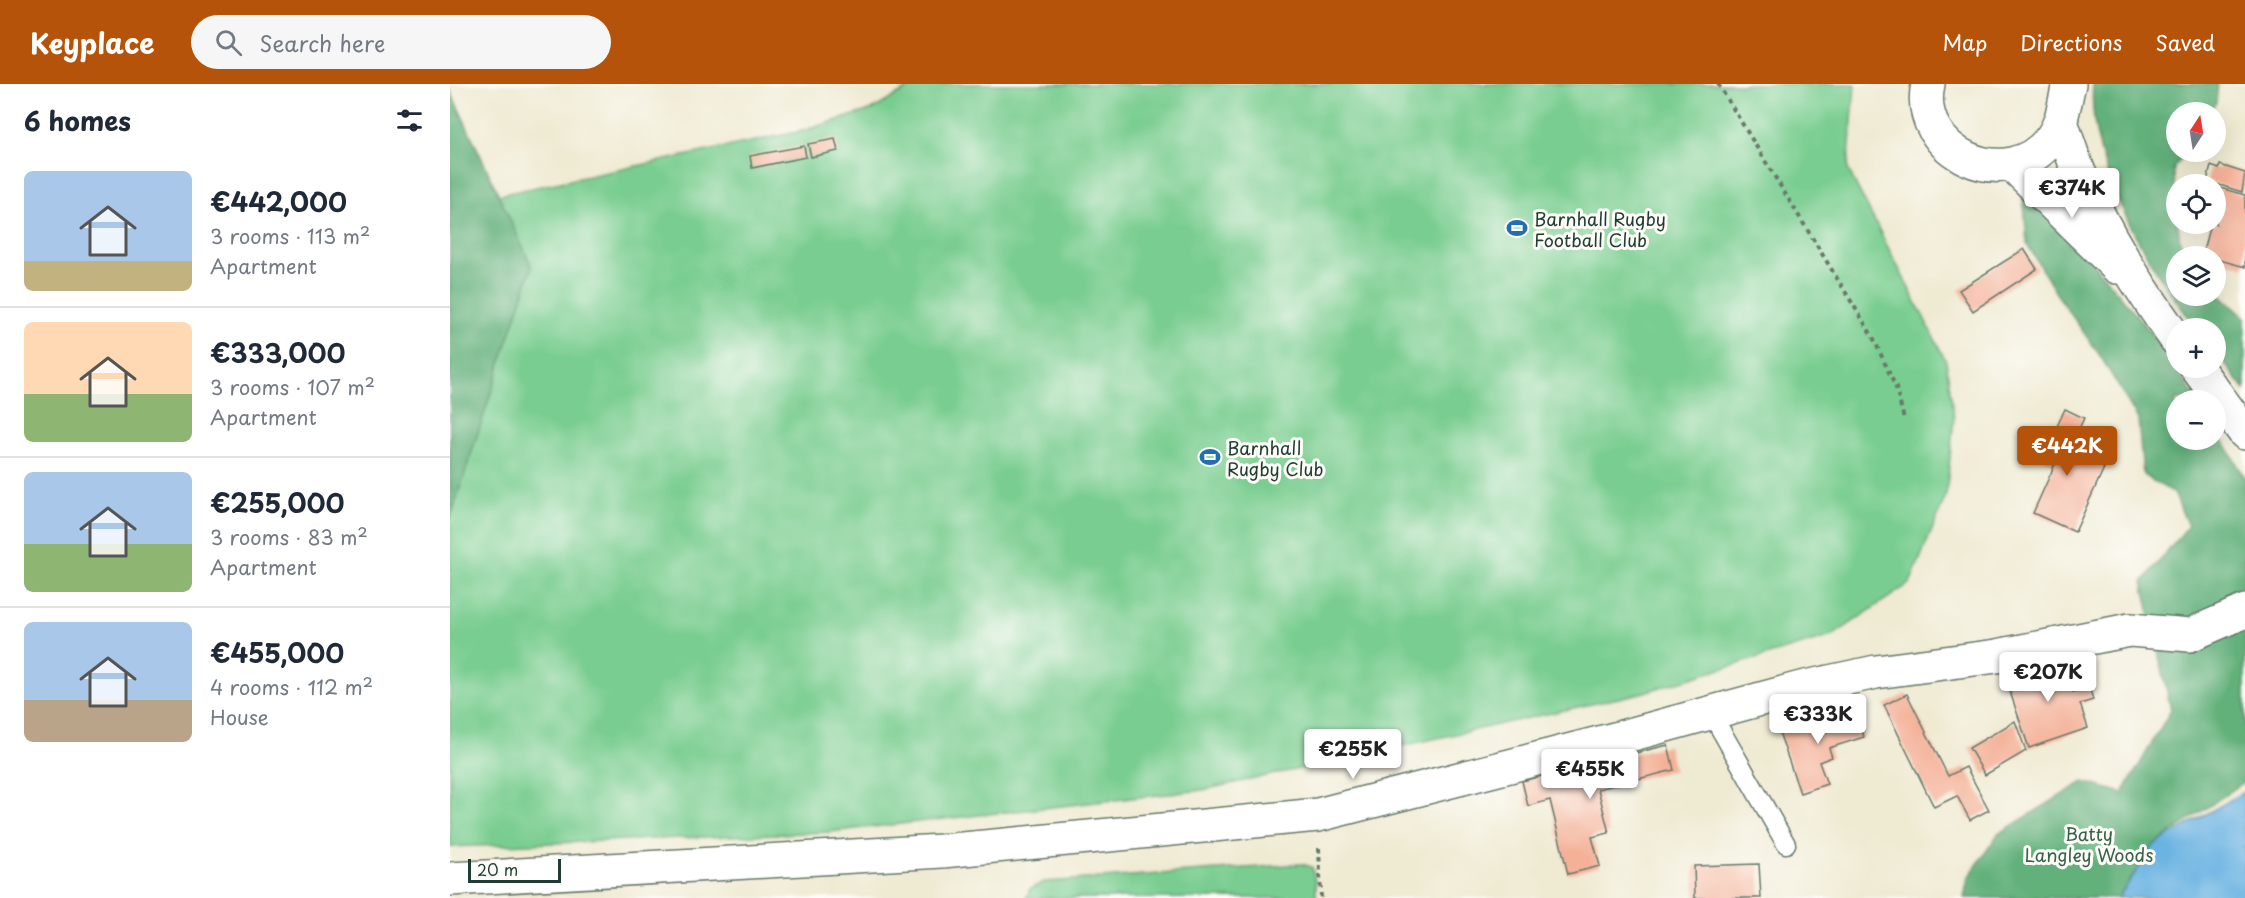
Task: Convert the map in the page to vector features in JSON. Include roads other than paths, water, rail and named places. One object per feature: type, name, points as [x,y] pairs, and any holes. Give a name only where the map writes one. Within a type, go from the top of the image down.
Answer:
[{"type":"street","points":[[1928,84],[1928,111],[1940,138],[1955,153],[1987,165],[2013,165],[2035,154],[2050,140],[2064,97]]},
{"type":"street","points":[[2064,97],[2081,177],[2099,216],[2141,290],[2166,325]]},
{"type":"street","points":[[2013,165],[2141,290]]},
{"type":"street","points":[[2204,378],[2245,433]]},
{"type":"street","points":[[450,879],[942,851],[1318,815],[1611,740],[1801,688],[1876,672],[1997,656],[2130,630],[2190,636],[2245,610]]},
{"type":"lane","points":[[1711,712],[1786,844]]},
{"type":"water","points":[[2245,791],[2245,898],[2118,898],[2155,844]]},
{"type":"place","name":"Barnhall Rugby Football Club","points":[[1517,228]]},
{"type":"place","name":"Barnhall Rugby Club","points":[[1210,457]]},
{"type":"park label","name":"Batty Langley Woods","points":[[2089,843]]}]
